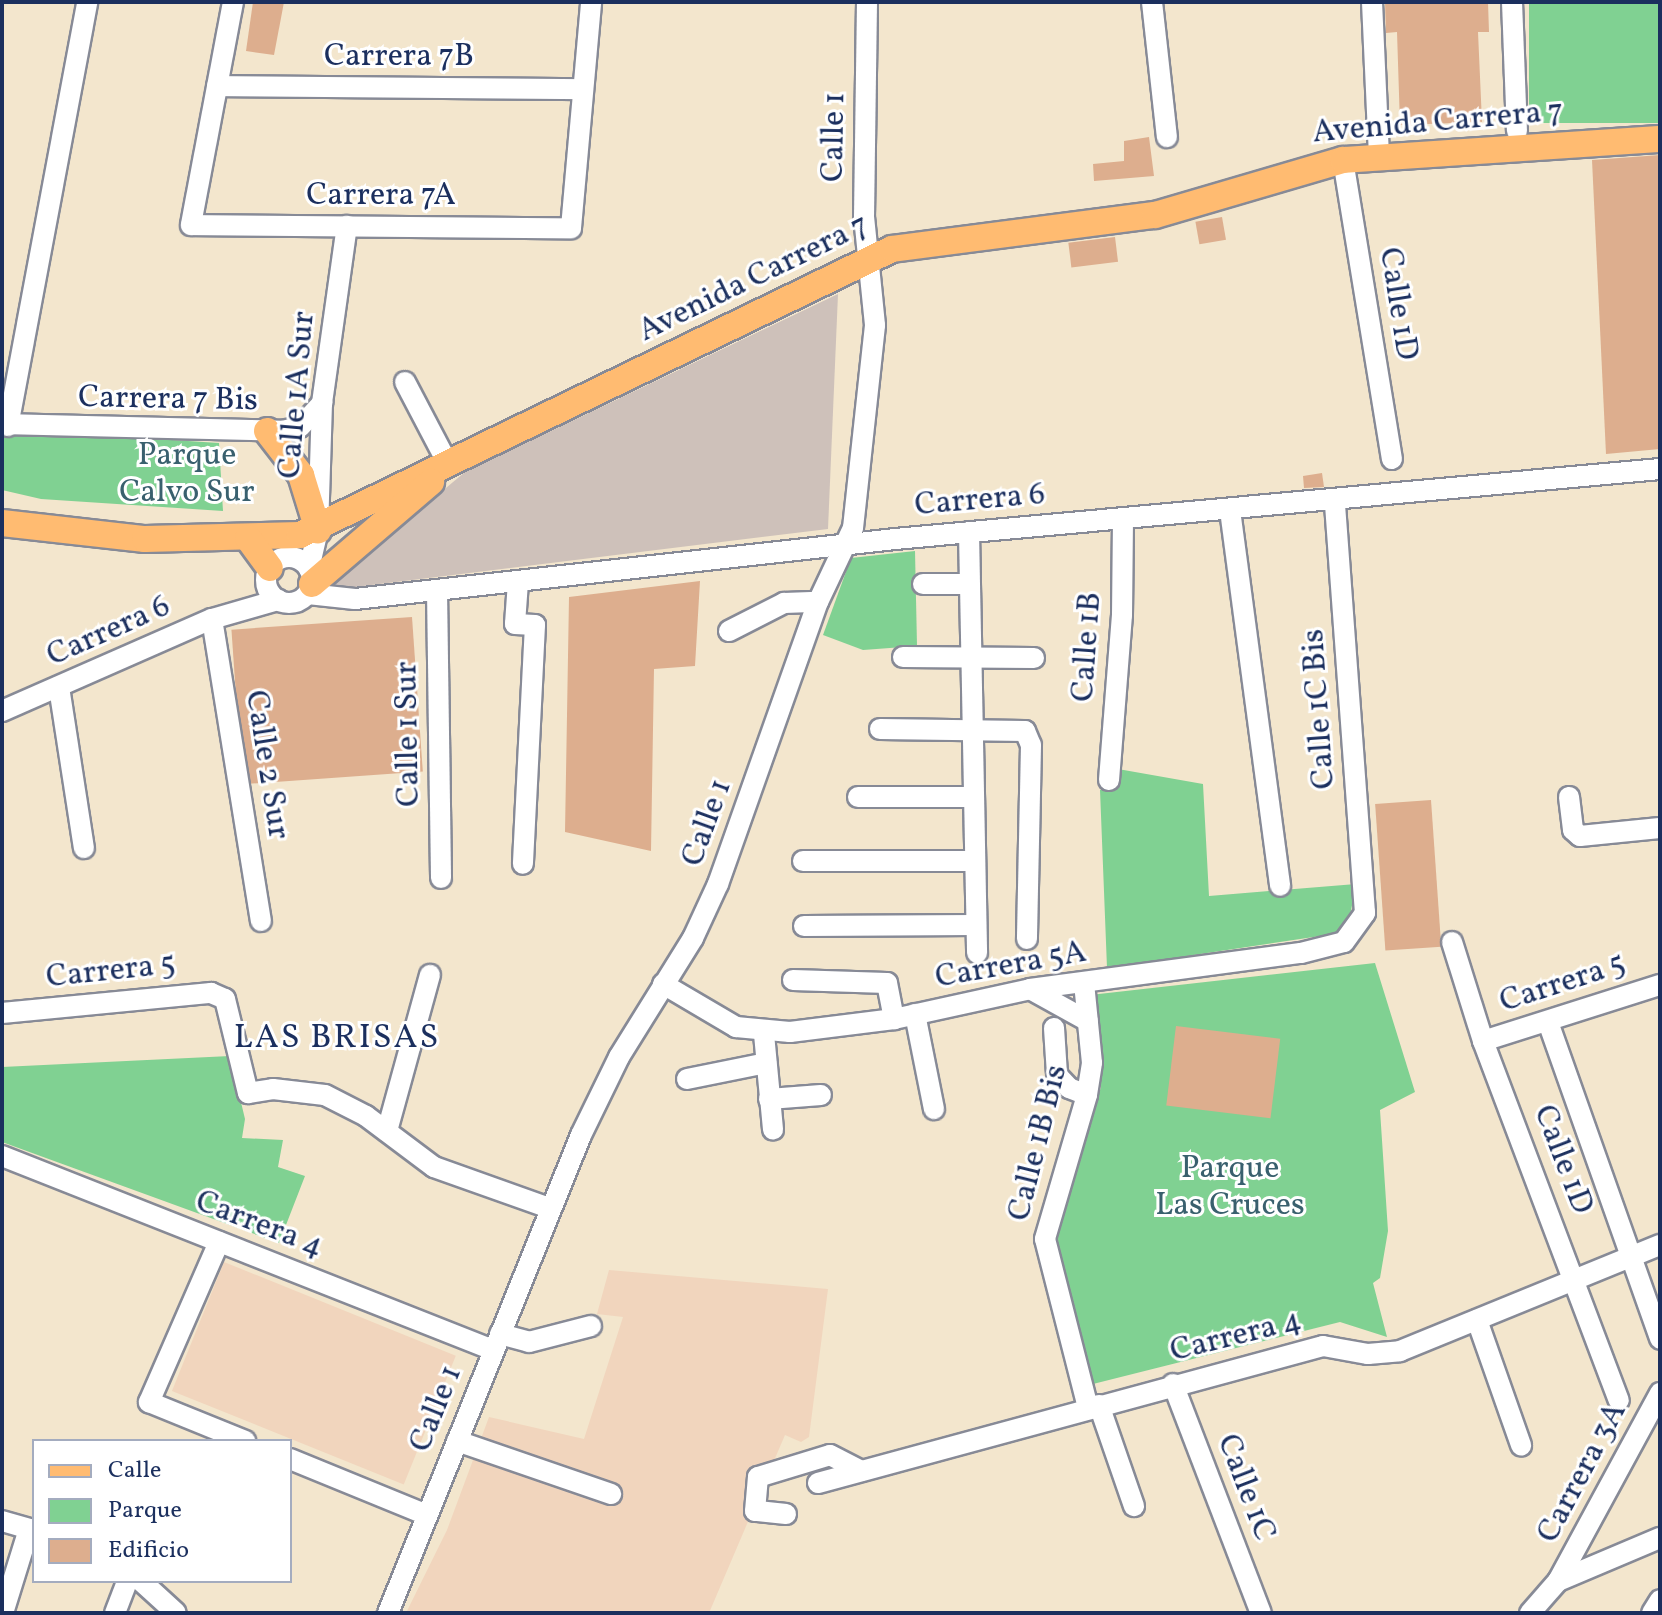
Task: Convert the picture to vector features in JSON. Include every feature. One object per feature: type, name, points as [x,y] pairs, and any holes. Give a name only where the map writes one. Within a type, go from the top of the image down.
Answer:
[{"type":"main road","name":"Avenida Carrera 7","points":[[2,523],[93,537],[248,538],[318,530],[457,457],[734,328],[868,259],[917,244],[1155,215],[1343,160],[1497,150],[1524,139],[1660,139]]},
{"type":"main road","points":[[267,431],[301,475],[318,530]]},
{"type":"main road","points":[[309,582],[457,457]]},
{"type":"main road","points":[[248,538],[268,575]]},
{"type":"street","points":[[5,425],[87,2]]},
{"type":"street","points":[[217,86],[233,2]]},
{"type":"street","points":[[581,89],[591,2]]},
{"type":"street","name":"Calle 1","points":[[388,1613],[549,1208],[619,1057],[693,938],[718,884],[818,602],[845,546],[858,505],[875,325],[863,189],[867,2]]},
{"type":"street","points":[[1152,2],[1167,137]]},
{"type":"street","points":[[1372,2],[1379,156]]},
{"type":"street","points":[[1512,2],[1524,139]]},
{"type":"street","name":"Carrera 7B","points":[[217,86],[581,89]]},
{"type":"street","name":"Carrera 7A","points":[[217,86],[191,225],[571,228],[581,89]]},
{"type":"street","name":"Calle 1D","points":[[1343,160],[1392,459]]},
{"type":"street","name":"Calle 1A Sur","points":[[309,582],[318,530],[322,403],[347,226]]},
{"type":"street","points":[[405,382],[457,457]]},
{"type":"street","name":"Carrera 7 Bis","points":[[5,425],[267,431],[300,427],[322,403]]},
{"type":"street","name":"Carrera 6","points":[[240,609],[268,575],[292,558],[309,582],[340,599],[969,532],[1660,469]]},
{"type":"street","name":"Calle 1C Bis","points":[[1335,501],[1365,913]]},
{"type":"street","points":[[1230,510],[1280,886]]},
{"type":"street","name":"Calle 1B","points":[[1109,780],[1122,615],[1123,518]]},
{"type":"street","points":[[969,532],[968,660],[977,953]]},
{"type":"street","points":[[268,575],[278,600]]},
{"type":"street","name":"Carrera 6","points":[[2,711],[212,619],[278,600],[298,602],[309,582]]},
{"type":"street","points":[[518,582],[515,624],[535,625],[523,864]]},
{"type":"street","points":[[923,584],[968,584]]},
{"type":"street","name":"Calle 1 Sur","points":[[437,590],[441,878]]},
{"type":"street","points":[[729,631],[784,603],[818,602]]},
{"type":"street","name":"Calle 2 Sur","points":[[212,619],[261,921]]},
{"type":"street","points":[[903,657],[968,660],[1034,658]]},
{"type":"street","points":[[59,687],[84,848]]},
{"type":"street","points":[[880,729],[1018,727],[1031,745],[1027,939]]},
{"type":"street","points":[[858,797],[972,797]]},
{"type":"street","points":[[1569,797],[1573,830],[1580,836],[1660,828]]},
{"type":"street","points":[[803,861],[974,861]]},
{"type":"street","name":"Carrera 5A","points":[[663,984],[736,1027],[764,1034],[894,1019],[1030,989],[1301,953],[1344,942],[1365,913]]},
{"type":"street","points":[[804,926],[976,925]]},
{"type":"street","name":"Calle 1D","points":[[1452,942],[1483,1041],[1577,1279],[1619,1400]]},
{"type":"street","points":[[430,975],[387,1131],[434,1167],[549,1208]]},
{"type":"street","points":[[793,980],[887,983],[894,1019]]},
{"type":"street","name":"Calle 1B Bis","points":[[1084,983],[1092,1063],[1087,1095],[1045,1239],[1094,1407],[1134,1506]]},
{"type":"street","name":"Carrera 5","points":[[1483,1041],[1660,985]]},
{"type":"street","points":[[1030,989],[1088,1021]]},
{"type":"street","name":"Carrera 5","points":[[2,1013],[195,993],[225,999],[248,1093],[300,1090],[325,1095],[387,1131]]},
{"type":"street","points":[[915,1014],[934,1109]]},
{"type":"street","points":[[1548,1022],[1660,1339]]},
{"type":"street","points":[[1054,1028],[1057,1075],[1069,1088],[1087,1095]]},
{"type":"street","points":[[764,1034],[773,1130]]},
{"type":"street","points":[[687,1079],[766,1063]]},
{"type":"street","points":[[769,1099],[821,1095]]},
{"type":"street","name":"Carrera 4","points":[[2,1156],[219,1242],[497,1342],[529,1342],[591,1326]]},
{"type":"street","points":[[219,1242],[149,1402],[240,1439]]},
{"type":"street","name":"Carrera 4","points":[[818,1483],[1173,1384],[1330,1345],[1389,1353],[1660,1245]]},
{"type":"street","points":[[1477,1320],[1521,1445]]},
{"type":"street","name":"Calle 1C","points":[[1173,1384],[1261,1613]]},
{"type":"street","name":"Carrera 3A","points":[[1558,1581],[1660,1393]]},
{"type":"street","points":[[457,1441],[611,1494]]},
{"type":"street","points":[[786,1514],[755,1511],[758,1477],[830,1455],[861,1471]]},
{"type":"street","points":[[292,1460],[427,1515]]},
{"type":"street","points":[[2,1521],[31,1529],[3,1613]]},
{"type":"street","points":[[1530,1613],[1558,1581],[1660,1538]]},
{"type":"street","points":[[115,1613],[126,1583]]},
{"type":"street","points":[[143,1583],[176,1613]]},
{"type":"street","points":[[1652,1613],[1660,1600]]},
{"type":"shaded area","points":[[838,294],[828,529],[339,589],[334,582],[465,472]]},
{"type":"shaded area","points":[[224,1262],[456,1356],[404,1485],[172,1391]]},
{"type":"shaded area","points":[[609,1270],[828,1289],[809,1437],[801,1442],[785,1435],[709,1613],[406,1613],[447,1530],[489,1417],[584,1439],[623,1317],[597,1314]]},
{"type":"green space","points":[[1529,2],[1660,2],[1660,123],[1529,123]]},
{"type":"green space","name":"Parque Calvo Sur","points":[[2,429],[219,443],[223,511],[41,499],[2,490]]},
{"type":"green space","points":[[915,551],[917,646],[863,650],[823,635],[851,558]]},
{"type":"green space","points":[[1118,769],[1203,784],[1209,896],[1356,884],[1347,932],[1107,968],[1100,790],[1117,788]]},
{"type":"green space","name":"Parque Las Cruces","points":[[1375,963],[1415,1092],[1380,1110],[1388,1231],[1380,1278],[1373,1283],[1387,1337],[1340,1322],[1093,1384],[1055,1246],[1061,1211],[1101,1087],[1090,995]]},
{"type":"green space","points":[[230,1056],[245,1119],[242,1138],[283,1140],[278,1167],[305,1176],[279,1243],[2,1142],[2,1067]]},
{"type":"building","points":[[253,2],[284,2],[274,55],[246,51]]},
{"type":"building","points":[[1385,2],[1488,2],[1489,32],[1478,32],[1482,122],[1400,125],[1397,32],[1386,33]]},
{"type":"building","points":[[1149,137],[1154,176],[1094,181],[1093,164],[1124,161],[1124,141]]},
{"type":"building","points":[[1660,155],[1660,449],[1606,454],[1592,160]]},
{"type":"building","points":[[1222,217],[1226,240],[1199,244],[1195,222]]},
{"type":"building","points":[[1115,237],[1118,262],[1071,268],[1068,243]]},
{"type":"building","points":[[1322,473],[1324,487],[1304,488],[1303,476]]},
{"type":"building","points":[[700,581],[695,666],[654,669],[651,851],[565,832],[569,597]]},
{"type":"building","points":[[412,617],[423,772],[242,784],[231,630]]},
{"type":"building","points":[[1431,800],[1441,947],[1385,951],[1375,804]]},
{"type":"building","points":[[1176,1026],[1280,1039],[1270,1118],[1166,1105]]},
{"type":"district","name":"LAS BRISAS","points":[[337,1039]]}]
